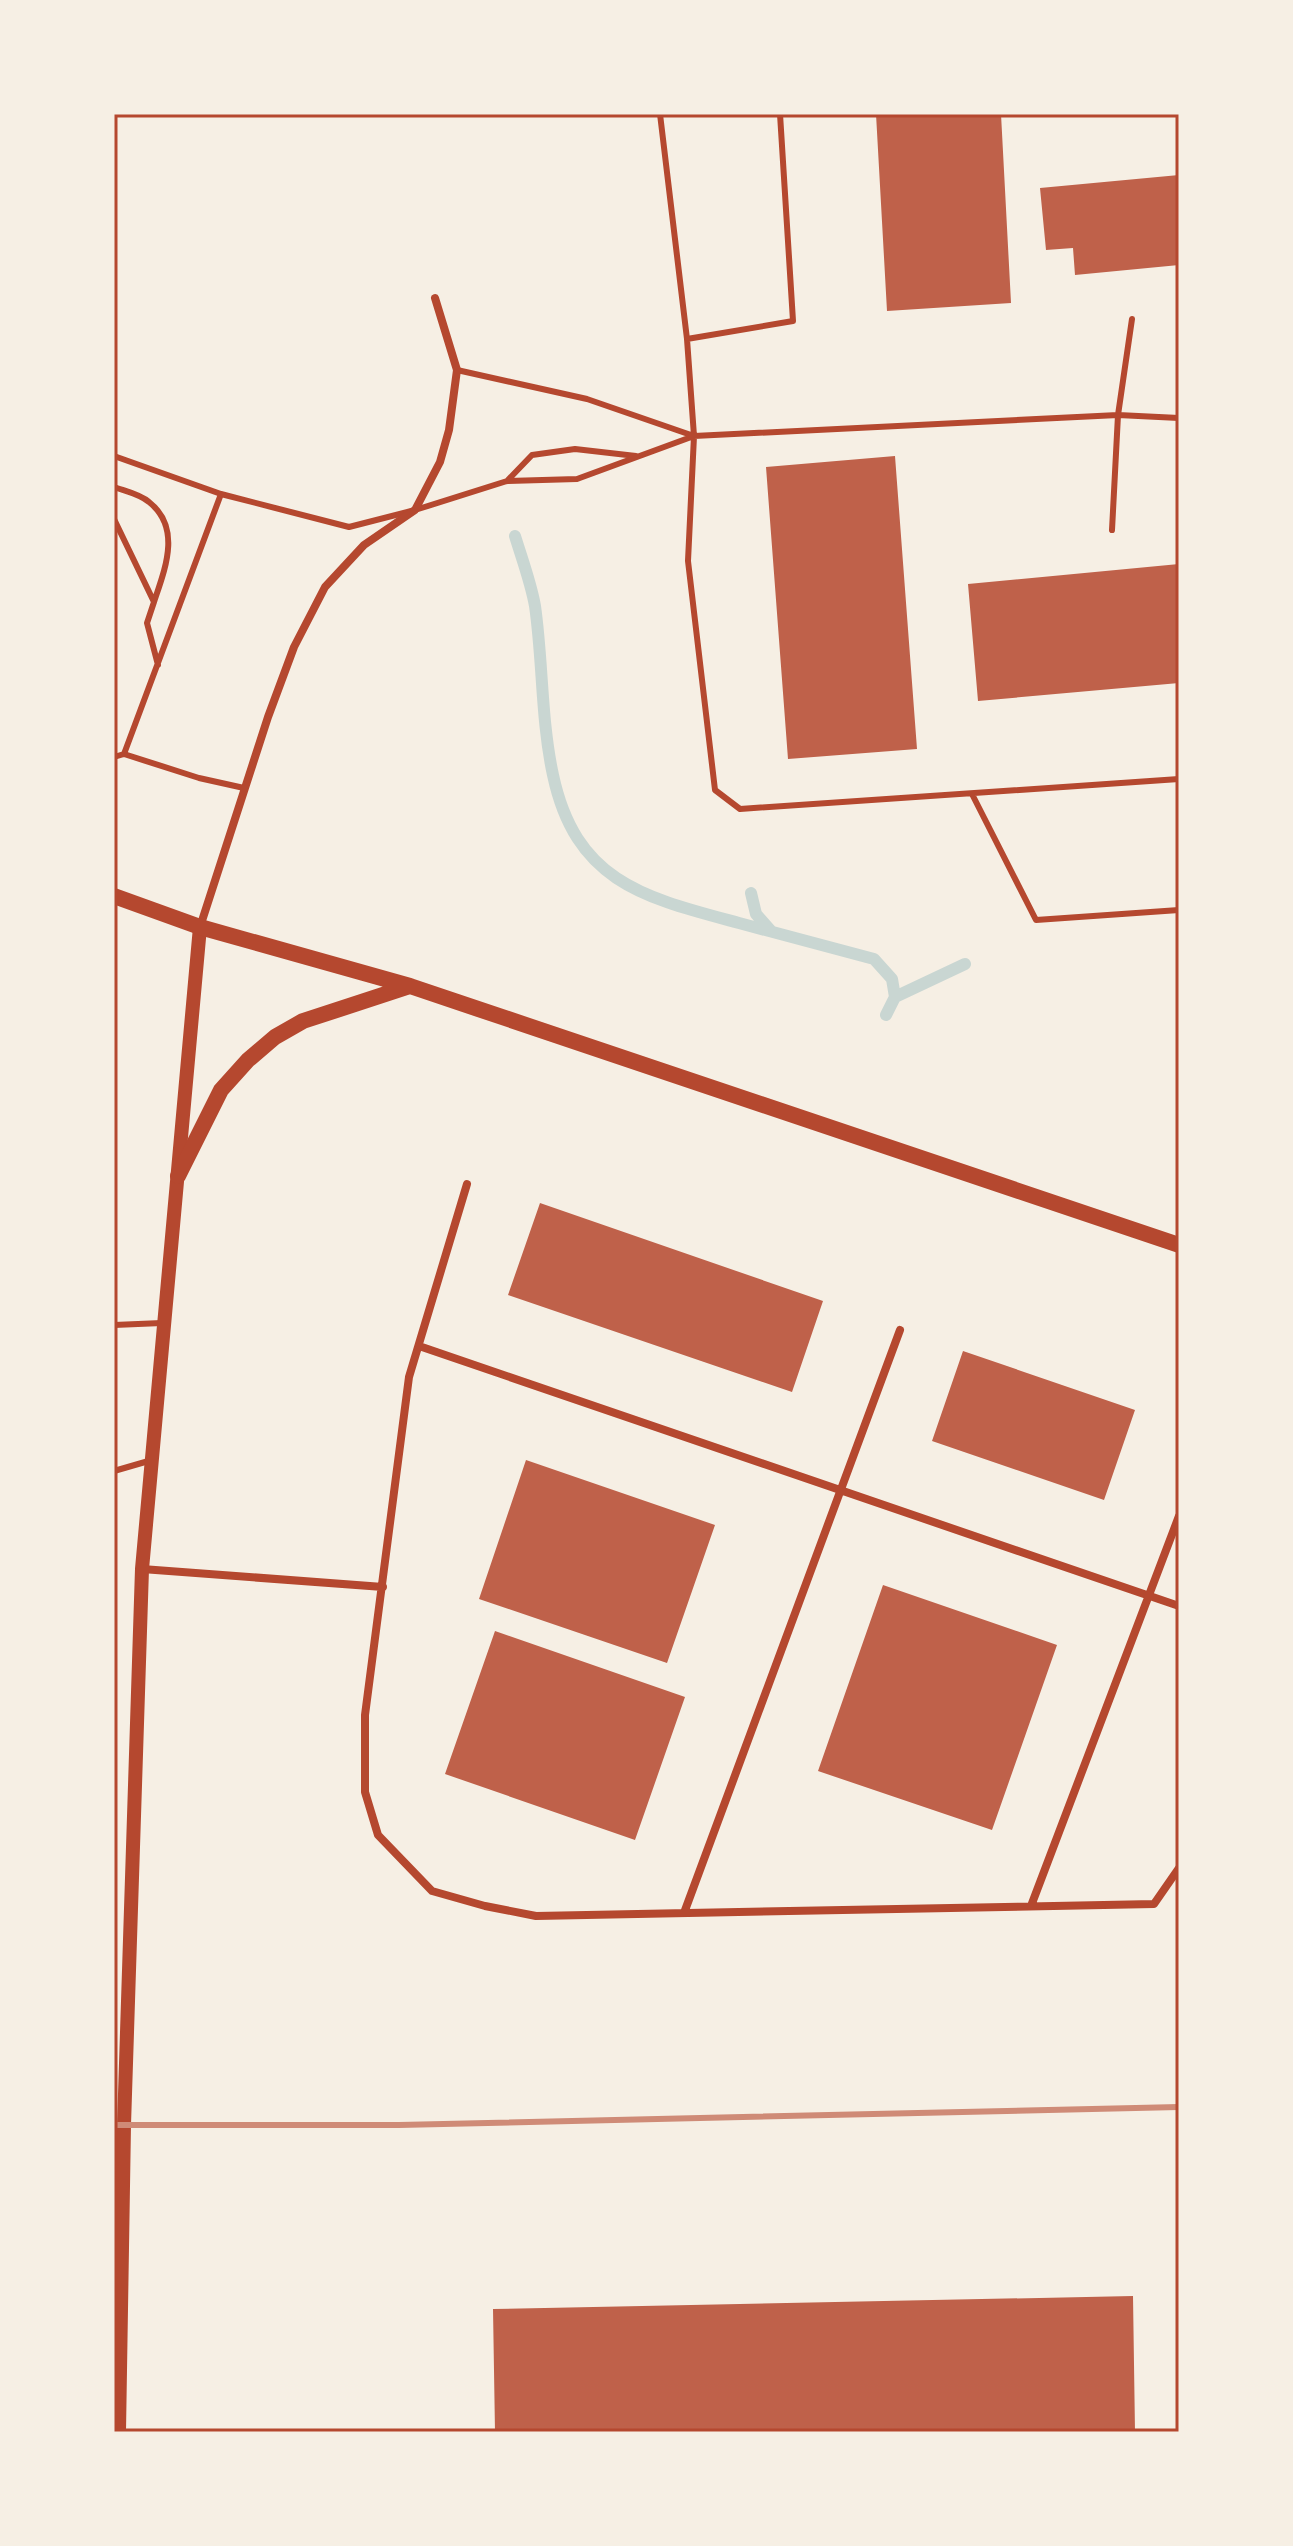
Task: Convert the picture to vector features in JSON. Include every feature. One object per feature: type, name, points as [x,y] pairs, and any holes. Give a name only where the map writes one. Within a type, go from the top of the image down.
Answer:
[{"type":"main road","points":[[114,896],[200,927],[410,986],[1179,1245]]},
{"type":"main road","points":[[178,1176],[221,1090],[248,1060],[275,1037],[303,1021],[410,986]]},
{"type":"street","points":[[119,2432],[124,2125],[142,1569],[200,927],[244,788],[294,647],[325,587],[364,545],[415,510],[440,462],[449,430],[457,370],[435,298]]},
{"type":"street","points":[[467,1184],[409,1377],[365,1715],[365,1792],[378,1835],[432,1891],[536,1916],[1154,1904],[1179,1868]]},
{"type":"street","points":[[684,1913],[900,1330]]},
{"type":"street","points":[[419,1346],[1179,1606]]},
{"type":"street","points":[[1031,1906],[1179,1516]]},
{"type":"street","points":[[142,1569],[383,1587]]},
{"type":"lane","points":[[660,114],[687,339],[694,436],[688,561],[715,790],[740,809],[1179,779]]},
{"type":"lane","points":[[687,339],[793,321],[780,114]]},
{"type":"lane","points":[[1112,530],[1118,415],[1132,319]]},
{"type":"lane","points":[[457,370],[587,399],[694,436]]},
{"type":"lane","points":[[114,456],[221,494],[349,527],[507,481],[577,479],[694,436],[1118,415],[1179,418]]},
{"type":"lane","points":[[507,481],[532,455],[575,449],[638,456]]},
{"type":"lane","points":[[114,487],[150,502],[168,530],[167,562],[147,623],[158,665]]},
{"type":"lane","points":[[124,754],[221,494]]},
{"type":"lane","points":[[114,519],[154,602]]},
{"type":"lane","points":[[114,757],[124,754],[199,778],[244,788]]},
{"type":"lane","points":[[972,794],[1036,920],[1179,910]]},
{"type":"lane","points":[[114,1325],[164,1323]]},
{"type":"lane","points":[[114,1471],[152,1460]]},
{"type":"building","points":[[876,114],[1001,114],[1011,303],[887,311]]},
{"type":"building","points":[[1179,175],[1179,265],[1075,275],[1073,248],[1046,250],[1040,188]]},
{"type":"building","points":[[895,456],[917,749],[788,759],[766,467]]},
{"type":"building","points":[[1179,564],[1179,683],[978,701],[968,584]]},
{"type":"building","points":[[540,1203],[823,1301],[792,1392],[508,1295]]},
{"type":"building","points":[[963,1351],[1135,1410],[1104,1500],[932,1441]]},
{"type":"building","points":[[526,1460],[715,1525],[667,1663],[479,1599]]},
{"type":"building","points":[[883,1585],[1057,1645],[992,1830],[818,1771]]},
{"type":"building","points":[[495,1631],[685,1697],[635,1840],[445,1774]]},
{"type":"building","points":[[1133,2296],[1135,2432],[495,2432],[493,2309]]},
{"type":"waterway","points":[[515,536],[535,606],[546,733],[553,775],[564,811],[579,840],[597,863],[645,894],[674,905],[874,959],[892,979],[895,997]]},
{"type":"waterway","points":[[751,893],[756,914],[771,931]]},
{"type":"waterway","points":[[886,1015],[895,997],[965,964]]},
{"type":"railway","points":[[114,2125],[399,2125],[1179,2107]]}]
